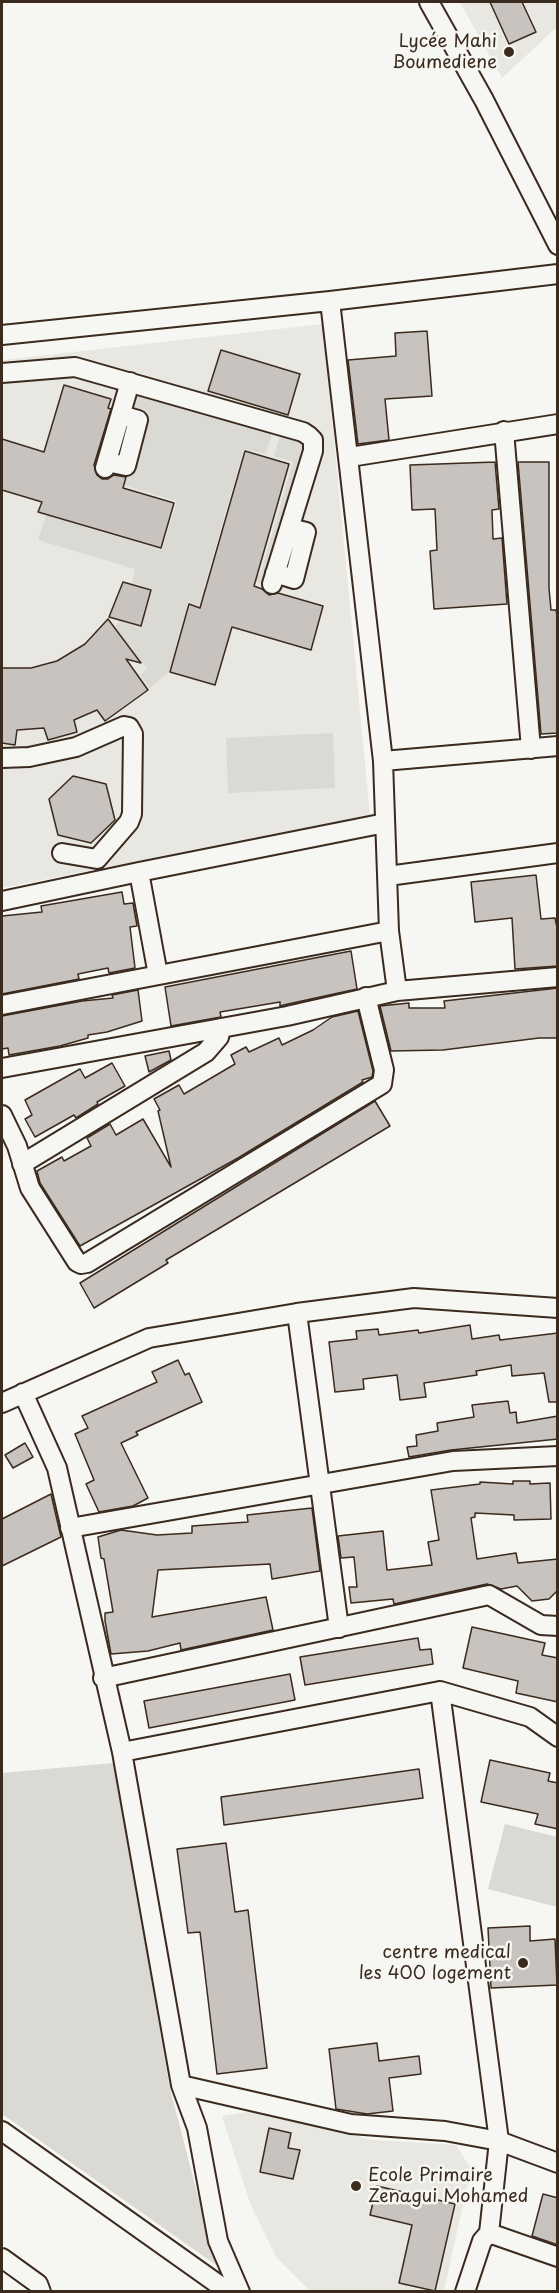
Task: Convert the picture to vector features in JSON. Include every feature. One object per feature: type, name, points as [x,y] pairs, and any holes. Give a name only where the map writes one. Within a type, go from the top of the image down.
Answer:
[{"type":"street","points":[[429,2],[484,100],[558,245]]},
{"type":"street","points":[[2,335],[330,301],[558,274]]},
{"type":"street","points":[[330,301],[350,457],[383,761],[389,931],[397,991]]},
{"type":"street","points":[[2,373],[68,366],[303,432],[309,436],[313,440],[312,452],[290,528],[306,532],[294,579],[274,579]]},
{"type":"street","points":[[106,465],[126,466],[138,420],[121,415],[130,382]]},
{"type":"street","points":[[350,457],[558,424]]},
{"type":"street","points":[[504,431],[531,749]]},
{"type":"street","points":[[2,758],[29,757],[76,747],[124,726],[129,727],[133,734],[132,814],[129,822],[97,859],[62,853]]},
{"type":"street","points":[[383,761],[558,746]]},
{"type":"street","points":[[2,901],[386,824]]},
{"type":"street","points":[[388,876],[558,853]]},
{"type":"street","points":[[139,872],[158,975]]},
{"type":"street","points":[[2,1005],[389,931]]},
{"type":"street","points":[[2,1068],[287,1016],[397,991],[558,977]]},
{"type":"street","points":[[2,1115],[17,1146],[30,1188],[77,1262],[87,1263],[382,1084],[384,1070],[366,997]]},
{"type":"street","points":[[22,1164],[206,1052],[214,1044],[221,1028]]},
{"type":"street","points":[[2,1403],[149,1338],[297,1313],[414,1298],[558,1308]]},
{"type":"street","points":[[297,1313],[339,1628]]},
{"type":"street","points":[[23,1393],[57,1468],[103,1678],[122,1752],[181,2085],[197,2128],[218,2241],[240,2292]]},
{"type":"street","points":[[70,1528],[453,1461],[558,1456]]},
{"type":"street","points":[[103,1678],[489,1595],[541,1625],[558,1626]]},
{"type":"street","points":[[122,1752],[440,1690],[530,1717],[558,1737]]},
{"type":"street","points":[[440,1690],[499,2141],[489,2233],[482,2241],[465,2292]]},
{"type":"street","points":[[181,2085],[351,2124],[445,2131],[499,2141],[558,2163]]},
{"type":"street","points":[[2,2131],[229,2292]]},
{"type":"street","points":[[489,2233],[558,2257]]},
{"type":"street","points":[[2,2258],[38,2284],[41,2292]]},
{"type":"shaded area","name":"Lycée Mahi Boumediene","points":[[460,2],[557,2],[557,27],[502,78]]},
{"type":"shaded area","points":[[323,324],[370,816],[2,888],[2,360]]},
{"type":"shaded area","points":[[134,394],[272,433],[266,454],[244,449],[204,587],[214,590],[208,608],[188,603],[169,672],[150,688],[140,675],[147,669],[115,626],[119,621],[141,627],[153,589],[132,583],[135,569],[38,540],[53,496],[57,497],[51,517],[162,550],[177,501],[85,474],[99,468],[129,473],[145,415],[129,411]]},
{"type":"shaded area","points":[[280,435],[298,440],[306,447],[267,585],[252,581],[251,573],[260,575],[293,462],[274,456]]},
{"type":"shaded area","points":[[333,733],[335,788],[228,793],[226,738]]},
{"type":"shaded area","points":[[114,1763],[170,2089],[216,2265],[2,2114],[2,1773]]},
{"type":"shaded area","points":[[505,1824],[557,1837],[557,1907],[488,1889]]},
{"type":"shaded area","name":"Ecole Primaire Zenagui Mohamed","points":[[253,2111],[373,2140],[456,2145],[471,2169],[444,2291],[310,2291],[276,2257],[250,2203],[222,2116]]},
{"type":"building","points":[[490,2],[522,2],[536,32],[509,44]]},
{"type":"building","points":[[427,331],[432,396],[385,399],[389,440],[358,444],[348,360],[396,356],[395,333]]},
{"type":"building","points":[[221,350],[300,374],[288,415],[208,391]]},
{"type":"building","points":[[64,385],[111,399],[108,408],[111,409],[94,465],[97,475],[102,479],[108,479],[114,475],[126,477],[123,488],[174,503],[161,548],[38,512],[42,502],[2,490],[2,439],[44,452]]},
{"type":"building","points":[[245,451],[289,464],[254,586],[269,595],[278,593],[323,606],[311,650],[232,627],[215,685],[170,672],[189,604],[200,608]]},
{"type":"building","points":[[495,462],[499,509],[492,510],[493,539],[502,538],[507,604],[434,609],[430,551],[437,550],[435,509],[412,510],[410,465]]},
{"type":"building","points":[[518,462],[549,462],[549,588],[551,610],[556,610],[558,619],[558,733],[541,734]]},
{"type":"building","points":[[123,582],[151,590],[141,626],[109,617]]},
{"type":"building","points":[[108,619],[141,663],[126,659],[148,690],[105,721],[97,710],[74,720],[77,732],[48,740],[44,728],[17,730],[15,745],[2,743],[2,668],[31,668],[57,661],[85,644]]},
{"type":"building","points":[[73,776],[106,784],[115,820],[91,843],[58,835],[49,799]]},
{"type":"building","points":[[536,875],[541,919],[555,918],[558,932],[558,966],[515,969],[512,918],[475,922],[471,882]]},
{"type":"building","points":[[122,892],[124,904],[133,903],[137,926],[130,927],[135,968],[109,973],[108,968],[78,974],[79,979],[2,994],[2,916],[42,912],[41,906]]},
{"type":"building","points":[[351,951],[357,989],[280,1006],[280,1002],[220,1012],[221,1017],[171,1026],[165,987]]},
{"type":"building","points":[[558,988],[558,1038],[539,1038],[443,1050],[391,1051],[380,1006],[409,1003],[409,1008],[445,1008],[444,1001]]},
{"type":"building","points":[[138,990],[142,1021],[107,1032],[88,1035],[88,1038],[60,1046],[9,1055],[8,1048],[2,1049],[2,1016],[82,1001],[113,998],[112,995]]},
{"type":"building","points":[[358,1011],[373,1071],[372,1077],[362,1080],[363,1082],[238,1158],[80,1246],[40,1183],[37,1171],[62,1157],[64,1161],[91,1146],[87,1138],[110,1124],[116,1135],[143,1119],[171,1167],[158,1111],[160,1110],[154,1099],[179,1085],[184,1094],[235,1064],[231,1055],[246,1047],[249,1052],[279,1038],[282,1045],[313,1030],[332,1017]]},
{"type":"building","points":[[169,1051],[171,1060],[149,1072],[145,1056]]},
{"type":"building","points":[[112,1063],[125,1086],[97,1102],[98,1104],[76,1118],[74,1115],[35,1137],[25,1119],[32,1115],[25,1100],[80,1069],[85,1078]]},
{"type":"building","points":[[375,1101],[390,1126],[166,1260],[168,1263],[94,1308],[80,1283]]},
{"type":"building","points":[[470,1325],[472,1339],[499,1335],[500,1340],[558,1333],[558,1402],[549,1402],[544,1373],[512,1376],[511,1365],[476,1371],[477,1375],[424,1383],[426,1397],[400,1400],[397,1375],[363,1379],[364,1389],[335,1392],[329,1342],[357,1339],[356,1331],[378,1329],[379,1335],[418,1330],[419,1333]]},
{"type":"building","points":[[178,1360],[185,1375],[189,1373],[202,1402],[136,1432],[138,1435],[121,1443],[148,1498],[133,1506],[99,1512],[86,1484],[94,1480],[75,1434],[88,1428],[82,1416],[157,1382],[152,1372]]},
{"type":"building","points":[[508,1401],[510,1413],[516,1412],[517,1423],[558,1416],[558,1439],[451,1450],[409,1457],[407,1447],[417,1446],[416,1435],[438,1431],[437,1423],[474,1417],[472,1405]]},
{"type":"building","points":[[25,1443],[33,1457],[13,1468],[5,1455]]},
{"type":"building","points":[[513,1481],[530,1481],[530,1484],[550,1483],[551,1519],[514,1520],[514,1515],[475,1513],[475,1517],[471,1518],[477,1559],[516,1553],[518,1563],[558,1559],[558,1590],[549,1599],[532,1601],[517,1586],[501,1589],[487,1584],[394,1604],[393,1599],[351,1603],[349,1587],[357,1587],[354,1557],[341,1558],[338,1536],[383,1531],[387,1570],[432,1565],[428,1542],[439,1540],[431,1490],[480,1484],[480,1482],[513,1484]]},
{"type":"building","points":[[51,1494],[61,1537],[2,1566],[2,1519]]},
{"type":"building","points":[[312,1508],[320,1571],[272,1579],[270,1564],[158,1570],[152,1617],[266,1597],[273,1630],[181,1650],[180,1643],[148,1651],[111,1654],[105,1613],[113,1612],[98,1537],[121,1530],[157,1535],[192,1533],[192,1526],[248,1522],[247,1515]]},
{"type":"building","points":[[472,1627],[545,1643],[542,1655],[558,1658],[558,1702],[516,1693],[518,1681],[463,1668]]},
{"type":"building","points":[[418,1638],[420,1650],[431,1649],[433,1664],[305,1685],[300,1657]]},
{"type":"building","points":[[290,1674],[295,1700],[149,1728],[144,1701]]},
{"type":"building","points":[[490,1760],[550,1773],[548,1781],[558,1783],[558,1829],[535,1824],[538,1814],[481,1802]]},
{"type":"building","points":[[419,1769],[423,1798],[224,1825],[221,1797]]},
{"type":"building","points":[[226,1843],[235,1912],[248,1910],[267,2068],[217,2074],[200,1932],[188,1933],[177,1849]]},
{"type":"building","name":"centre medical les 400 logement","points":[[530,1926],[530,1941],[555,1939],[557,1985],[491,1988],[488,1928]]},
{"type":"building","points":[[377,2043],[379,2061],[419,2056],[421,2074],[389,2078],[393,2111],[367,2114],[336,2109],[329,2049]]},
{"type":"building","points":[[269,2128],[291,2133],[288,2148],[300,2150],[293,2179],[260,2172]]},
{"type":"building","points":[[377,2186],[455,2204],[435,2291],[399,2283],[412,2225],[370,2215]]},
{"type":"building","points":[[543,2194],[558,2198],[558,2245],[532,2236]]},
{"type":"place","name":"Lycée Mahi Boumediene","points":[[509,52]]},
{"type":"place","name":"centre medical les 400 logement","points":[[523,1963]]},
{"type":"place","name":"Ecole Primaire Zenagui Mohamed","points":[[356,2186]]}]
